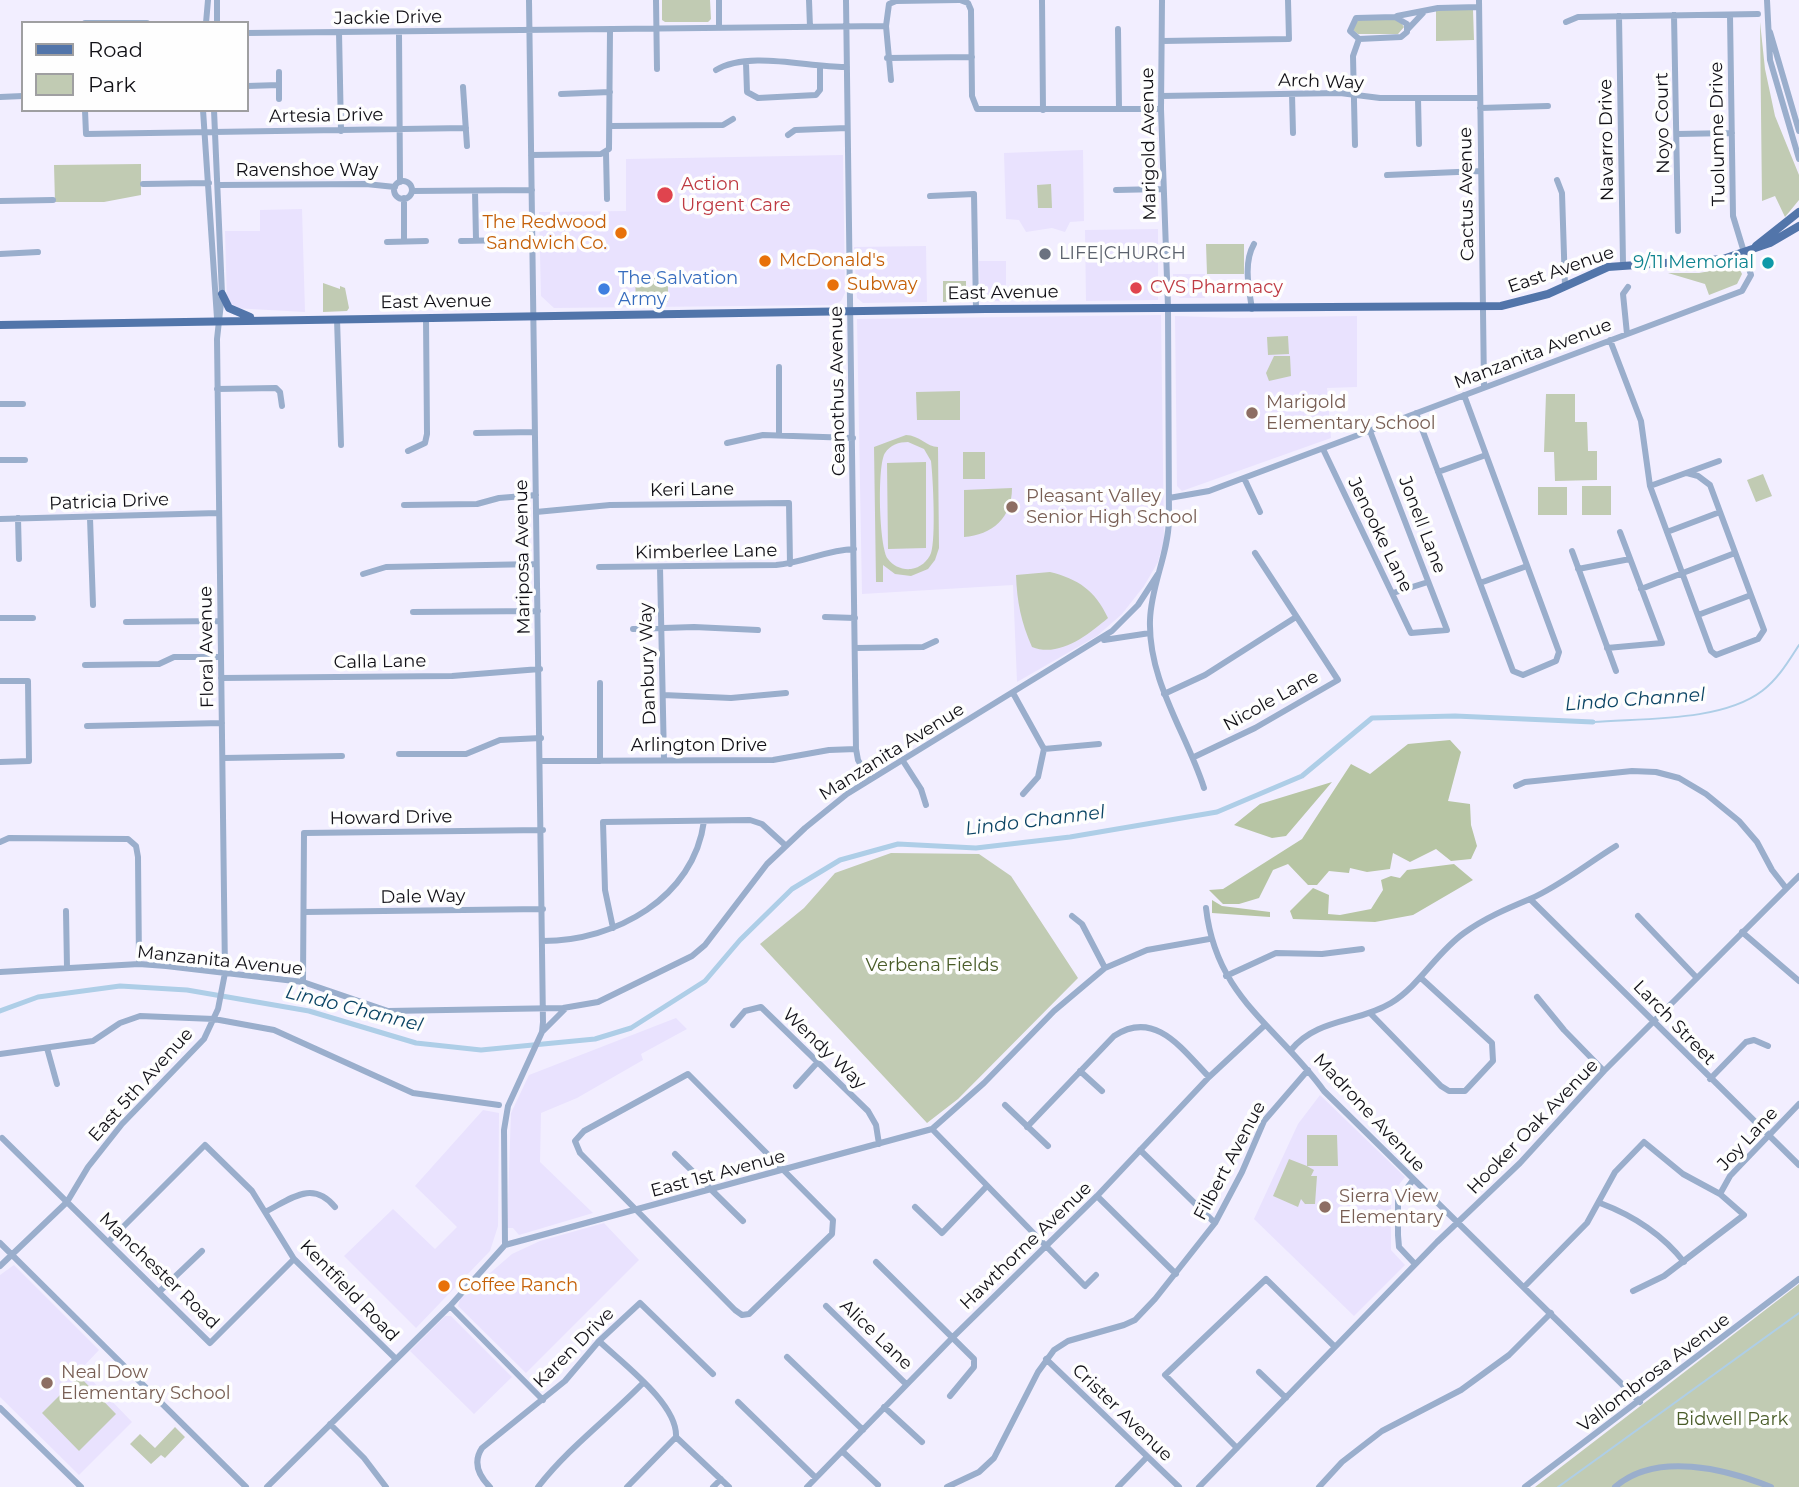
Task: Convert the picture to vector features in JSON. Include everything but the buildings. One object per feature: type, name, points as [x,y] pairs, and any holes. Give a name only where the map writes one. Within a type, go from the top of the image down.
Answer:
[{"type":"main road","name":"East Avenue","points":[[1756,246],[1799,212]]},
{"type":"main road","name":"East Avenue","points":[[0,325],[975,309],[1483,306],[1534,300],[1593,271],[1623,264],[1710,261],[1770,243],[1799,226]]},
{"type":"main road","points":[[222,294],[229,308],[256,319]]},
{"type":"street","points":[[206,21],[208,0]]},
{"type":"street","points":[[217,0],[217,21]]},
{"type":"street","name":"Mariposa Avenue","points":[[505,1245],[504,1130],[508,1106],[542,1032],[541,738],[536,564],[529,0]]},
{"type":"street","points":[[656,0],[657,69]]},
{"type":"street","points":[[719,0],[719,28]]},
{"type":"street","points":[[809,0],[810,27]]},
{"type":"street","name":"Ceanothus Avenue","points":[[846,0],[856,749],[858,760],[869,779]]},
{"type":"street","points":[[1042,0],[1043,110]]},
{"type":"street","name":"Marigold Avenue","points":[[1162,0],[1161,109],[1168,307],[1168,498]]},
{"type":"street","points":[[1162,41],[1289,39],[1289,0]]},
{"type":"street","points":[[1767,0],[1772,69],[1799,159]]},
{"type":"street","points":[[891,80],[887,58],[888,2],[965,1],[971,10],[974,106],[982,110],[1161,109]]},
{"type":"street","points":[[1429,9],[1418,16],[1401,37],[1359,39],[1350,31],[1356,18],[1395,17],[1429,9],[1479,4]]},
{"type":"street","name":"Cactus Avenue","points":[[1479,4],[1484,387]]},
{"type":"street","points":[[1566,22],[1578,17],[1758,14]]},
{"type":"street","name":"Noyo Court","points":[[1674,15],[1678,231]]},
{"type":"street","name":"Tuolumne Drive","points":[[1730,15],[1733,216],[1744,251]]},
{"type":"street","name":"Navarro Drive","points":[[1619,16],[1623,264]]},
{"type":"street","points":[[1395,17],[1404,20],[1408,29]]},
{"type":"street","points":[[1768,22],[1799,131]]},
{"type":"street","name":"Jackie Drive","points":[[248,33],[886,26]]},
{"type":"street","points":[[1118,29],[1119,109]]},
{"type":"street","points":[[607,199],[606,153],[611,144],[610,30]]},
{"type":"street","points":[[339,32],[341,131]]},
{"type":"street","points":[[399,32],[401,129],[396,194],[404,198]]},
{"type":"street","points":[[1354,145],[1353,51],[1359,39]]},
{"type":"street","points":[[887,58],[972,57]]},
{"type":"street","points":[[716,70],[727,63],[794,62],[820,67],[847,67]]},
{"type":"street","points":[[746,63],[747,92],[758,98],[816,95],[820,90],[820,67]]},
{"type":"street","points":[[279,72],[279,99]]},
{"type":"street","points":[[248,86],[279,85]]},
{"type":"street","points":[[463,87],[467,146]]},
{"type":"street","points":[[561,94],[610,92]]},
{"type":"street","points":[[1292,94],[1293,133]]},
{"type":"street","name":"Arch Way","points":[[1161,96],[1353,94],[1418,98],[1479,97]]},
{"type":"street","points":[[0,97],[21,96]]},
{"type":"street","points":[[1418,98],[1419,145]]},
{"type":"street","points":[[1480,108],[1548,106]]},
{"type":"street","name":"Artesia Drive","points":[[85,112],[86,134],[466,128]]},
{"type":"street","name":"Floral Avenue","points":[[204,112],[214,310],[217,320]]},
{"type":"street","name":"Floral Avenue","points":[[215,112],[222,294],[217,320],[217,389],[224,977]]},
{"type":"street","points":[[611,126],[723,125],[733,119]]},
{"type":"street","points":[[788,135],[795,130],[848,128]]},
{"type":"street","points":[[1677,135],[1732,133]]},
{"type":"street","points":[[531,155],[606,153]]},
{"type":"street","points":[[1387,174],[1481,171]]},
{"type":"street","points":[[1558,180],[1562,194],[1565,286]]},
{"type":"street","points":[[398,184],[408,182],[412,191]]},
{"type":"street","points":[[142,184],[209,183]]},
{"type":"street","name":"Ravenshoe Way","points":[[219,185],[398,184]]},
{"type":"street","points":[[1116,190],[1162,189]]},
{"type":"street","points":[[404,242],[404,198],[412,191],[531,190]]},
{"type":"street","points":[[475,191],[476,240]]},
{"type":"street","points":[[930,195],[974,194],[975,309]]},
{"type":"street","points":[[0,201],[53,200]]},
{"type":"street","points":[[461,241],[510,240]]},
{"type":"street","points":[[387,242],[426,241]]},
{"type":"street","points":[[1252,309],[1248,275],[1249,257],[1254,244]]},
{"type":"street","name":"Manzanita Avenue","points":[[1168,498],[1190,496],[1244,478],[1708,304],[1747,286],[1751,275],[1744,251]]},
{"type":"street","points":[[0,254],[38,252]]},
{"type":"street","points":[[1627,334],[1623,294],[1628,287]]},
{"type":"street","points":[[408,451],[425,443],[427,434],[426,318]]},
{"type":"street","points":[[337,319],[341,445]]},
{"type":"street","points":[[1610,340],[1641,421],[1650,486],[1711,651],[1720,653],[1764,634],[1706,480],[1687,472]]},
{"type":"street","points":[[779,367],[779,435]]},
{"type":"street","points":[[217,389],[272,387],[281,392],[282,406]]},
{"type":"street","points":[[1416,413],[1513,671],[1523,675],[1556,661],[1559,652],[1464,395]]},
{"type":"street","points":[[0,404],[23,404]]},
{"type":"street","name":"Jonell Lane","points":[[1370,431],[1447,630],[1411,633]]},
{"type":"street","points":[[476,433],[535,432]]},
{"type":"street","points":[[727,443],[748,437],[779,435],[853,438]]},
{"type":"street","name":"Jenooke Lane","points":[[1323,449],[1411,633]]},
{"type":"street","points":[[1438,472],[1486,455]]},
{"type":"street","points":[[0,460],[25,460]]},
{"type":"street","points":[[1650,486],[1718,461]]},
{"type":"street","points":[[1244,478],[1260,512]]},
{"type":"street","points":[[404,505],[477,504],[499,498],[536,495]]},
{"type":"street","points":[[1168,498],[1168,538],[1158,574],[1150,632],[1157,673],[1164,694],[1194,757],[1204,788]]},
{"type":"street","name":"Keri Lane","points":[[536,512],[562,512],[610,505],[789,503],[790,564]]},
{"type":"street","points":[[1667,532],[1720,512]]},
{"type":"street","name":"Patricia Drive","points":[[0,519],[218,513]]},
{"type":"street","points":[[18,518],[19,559]]},
{"type":"street","points":[[90,518],[93,605]]},
{"type":"street","points":[[1607,648],[1662,643],[1620,532]]},
{"type":"street","name":"Kimberlee Lane","points":[[599,568],[790,564],[828,551],[854,550]]},
{"type":"street","points":[[1572,551],[1616,671]]},
{"type":"street","name":"Nicole Lane","points":[[1194,757],[1255,728],[1338,680],[1255,553]]},
{"type":"street","points":[[1641,589],[1735,553]]},
{"type":"street","points":[[1578,569],[1630,559]]},
{"type":"street","points":[[363,574],[386,567],[536,564]]},
{"type":"street","points":[[1480,583],[1527,566]]},
{"type":"street","name":"Danbury Way","points":[[660,567],[664,760]]},
{"type":"street","name":"Manzanita Avenue","points":[[0,972],[139,964],[224,977],[303,982],[388,1011],[569,1007],[614,996],[692,956],[715,934],[749,885],[785,845],[824,811],[869,779],[903,761],[1112,631],[1138,606],[1158,574]]},
{"type":"street","points":[[1393,593],[1429,582]]},
{"type":"street","points":[[1698,615],[1751,595]]},
{"type":"street","points":[[413,612],[538,611]]},
{"type":"street","points":[[825,617],[855,618]]},
{"type":"street","points":[[1164,694],[1205,675],[1296,617]]},
{"type":"street","points":[[0,618],[33,618]]},
{"type":"street","points":[[126,622],[220,621]]},
{"type":"street","points":[[633,629],[758,630]]},
{"type":"street","points":[[1095,643],[1121,635],[1150,632]]},
{"type":"street","points":[[855,648],[923,647],[936,641]]},
{"type":"street","points":[[85,665],[159,664],[174,657],[221,657]]},
{"type":"street","name":"Calla Lane","points":[[221,678],[466,675],[540,669]]},
{"type":"street","points":[[0,681],[28,681],[29,761],[0,762]]},
{"type":"street","points":[[600,684],[600,761]]},
{"type":"street","points":[[663,695],[731,698],[786,693]]},
{"type":"street","points":[[1013,693],[1044,749],[1038,777],[1023,794]]},
{"type":"street","points":[[87,726],[222,723]]},
{"type":"street","points":[[399,754],[466,754],[500,740],[541,738]]},
{"type":"street","points":[[1044,749],[1099,744]]},
{"type":"street","name":"Arlington Drive","points":[[541,761],[774,760],[815,752],[856,749]]},
{"type":"street","points":[[223,758],[342,756]]},
{"type":"street","points":[[903,761],[921,789],[926,805]]},
{"type":"street","points":[[1516,786],[1525,782],[1632,771],[1656,772],[1679,778],[1706,793],[1739,821],[1757,842],[1772,870],[1786,888]]},
{"type":"street","points":[[613,928],[605,890],[603,822],[750,820],[762,824],[785,845]]},
{"type":"street","points":[[543,941],[580,940],[613,928],[652,906],[680,880],[696,851],[704,821]]},
{"type":"street","name":"Howard Drive","points":[[303,982],[304,833],[542,830]]},
{"type":"street","points":[[0,842],[9,838],[128,839],[136,846],[139,964]]},
{"type":"street","points":[[1291,1050],[1313,1030],[1370,1013],[1399,998],[1421,978],[1446,946],[1466,931],[1498,911],[1530,899],[1616,846]]},
{"type":"street","name":"Hooker Oak Avenue","points":[[1199,1487],[1415,1264],[1520,1164],[1604,1071],[1654,1024],[1799,876]]},
{"type":"street","name":"Larch Street","points":[[1530,899],[1609,974],[1654,1024],[1799,1165]]},
{"type":"street","name":"Madrone Avenue","points":[[1206,908],[1209,939],[1226,976],[1265,1025],[1291,1050],[1324,1091],[1640,1402]]},
{"type":"street","name":"Dale Way","points":[[304,912],[543,909]]},
{"type":"street","points":[[66,911],[67,968]]},
{"type":"street","points":[[1072,916],[1082,924],[1105,968]]},
{"type":"street","points":[[1638,916],[1697,978]]},
{"type":"street","points":[[1742,932],[1799,981]]},
{"type":"street","name":"East 1st Avenue","points":[[505,1245],[713,1191],[932,1129],[984,1083],[1054,1011],[1105,968],[1147,950],[1209,939]]},
{"type":"street","points":[[1226,976],[1276,953],[1322,954],[1363,949]]},
{"type":"street","points":[[1793,974],[1799,968]]},
{"type":"street","name":"East 5th Avenue","points":[[0,1266],[67,1202],[104,1146],[194,1051],[218,1009],[224,977]]},
{"type":"street","points":[[1370,1013],[1441,1086],[1449,1091],[1465,1090],[1493,1061],[1492,1043],[1421,978]]},
{"type":"street","points":[[1537,997],[1604,1071]]},
{"type":"street","points":[[542,1032],[556,1015],[569,1007]]},
{"type":"street","name":"Wendy Way","points":[[733,1025],[745,1011],[761,1007],[868,1111],[876,1125],[879,1144]]},
{"type":"street","points":[[0,1054],[93,1041],[120,1023],[140,1016],[214,1018],[274,1030],[414,1093],[499,1105]]},
{"type":"street","name":"Hawthorne Avenue","points":[[807,1487],[906,1384],[1097,1196],[1209,1077],[1265,1025]]},
{"type":"street","points":[[1027,1127],[1114,1037],[1139,1026],[1167,1034],[1209,1077]]},
{"type":"street","points":[[1710,1079],[1746,1042],[1754,1040],[1768,1046]]},
{"type":"street","points":[[47,1048],[57,1084]]},
{"type":"street","points":[[796,1086],[817,1064]]},
{"type":"street","name":"Filbert Avenue","points":[[947,1487],[979,1472],[994,1458],[1046,1359],[1069,1340],[1135,1320],[1176,1274],[1214,1223],[1242,1172],[1264,1121],[1308,1070]]},
{"type":"street","points":[[1080,1071],[1102,1091]]},
{"type":"street","points":[[688,1074],[828,1214],[834,1227],[832,1234],[748,1314],[742,1315],[637,1210],[580,1153],[575,1142],[584,1130],[688,1074]]},
{"type":"street","name":"Joy Lane","points":[[1720,1194],[1730,1176],[1799,1104]]},
{"type":"street","points":[[1005,1105],[1048,1146]]},
{"type":"street","points":[[932,1129],[1085,1286],[1096,1275]]},
{"type":"street","name":"Manchester Road","points":[[2,1139],[160,1291],[210,1343],[294,1259]]},
{"type":"street","points":[[1524,1287],[1587,1223],[1615,1172],[1644,1142],[1683,1174],[1720,1194],[1744,1215],[1684,1262],[1633,1292]]},
{"type":"street","name":"Kentfield Road","points":[[109,1241],[205,1145],[243,1181],[267,1211],[294,1259],[396,1359]]},
{"type":"street","points":[[1140,1150],[1214,1223]]},
{"type":"street","points":[[676,1154],[743,1221]]},
{"type":"street","points":[[1413,1180],[1398,1200],[1398,1236],[1399,1247],[1415,1264]]},
{"type":"street","points":[[915,1207],[942,1233],[986,1187]]},
{"type":"street","points":[[267,1211],[308,1191],[320,1193],[335,1207]]},
{"type":"street","points":[[1097,1196],[1176,1274]]},
{"type":"street","points":[[1600,1203],[1655,1231],[1684,1262]]},
{"type":"street","points":[[0,1243],[246,1487]]},
{"type":"street","points":[[267,1487],[450,1306],[505,1245]]},
{"type":"street","points":[[160,1291],[202,1251]]},
{"type":"street","points":[[876,1262],[954,1336],[974,1359],[974,1367],[950,1396]]},
{"type":"street","points":[[1237,1448],[1165,1375],[1266,1279],[1335,1346]]},
{"type":"street","name":"Vallombrosa Avenue","points":[[1525,1487],[1799,1279]]},
{"type":"street","name":"Karen Drive","points":[[491,1487],[478,1471],[479,1452],[503,1429],[565,1381],[599,1341],[640,1303],[713,1374]]},
{"type":"street","points":[[450,1306],[543,1400]]},
{"type":"street","name":"Alice Lane","points":[[826,1306],[906,1384]]},
{"type":"street","points":[[1319,1487],[1342,1462],[1382,1431],[1461,1390],[1509,1355],[1551,1314]]},
{"type":"street","points":[[599,1341],[668,1409],[677,1427],[676,1437],[627,1487]]},
{"type":"street","points":[[787,1357],[863,1430]]},
{"type":"street","name":"Crister Avenue","points":[[1046,1359],[1179,1487]]},
{"type":"street","points":[[1259,1371],[1286,1398]]},
{"type":"street","points":[[538,1487],[554,1467],[608,1419],[643,1382]]},
{"type":"street","points":[[738,1402],[816,1478]]},
{"type":"street","points":[[884,1407],[922,1443]]},
{"type":"street","points":[[0,1408],[78,1486]]},
{"type":"street","points":[[330,1424],[364,1458],[386,1487]]},
{"type":"street","points":[[676,1437],[729,1487]]},
{"type":"street","points":[[842,1451],[878,1485]]},
{"type":"street","points":[[1118,1487],[1147,1457]]},
{"type":"street","points":[[1615,1487],[1650,1469],[1687,1467],[1712,1470],[1771,1487]]},
{"type":"street","points":[[713,1487],[721,1479]]},
{"type":"shaded area","points":[[1083,150],[1084,221],[1070,222],[1065,232],[1052,228],[1026,232],[1019,220],[1006,219],[1004,153]]},
{"type":"shaded area","points":[[843,155],[845,293],[841,301],[833,305],[554,308],[541,296],[539,212],[626,211],[626,159]]},
{"type":"shaded area","points":[[302,209],[305,312],[233,308],[227,302],[225,231],[260,231],[260,210]]},
{"type":"shaded area","points":[[1158,229],[1158,300],[1086,301],[1085,230]]},
{"type":"shaded area","points":[[926,246],[927,302],[863,303],[857,298],[854,247]]},
{"type":"shaded area","points":[[979,261],[1006,261],[1006,302],[980,299]]},
{"type":"shaded area","points":[[1173,274],[1205,274],[1205,298],[1180,298],[1174,294]]},
{"type":"shaded area","name":"Pleasant Valley Senior High School","points":[[1161,315],[1164,540],[1158,562],[1144,586],[1122,614],[1097,636],[1017,682],[1013,585],[862,594],[857,319]]},
{"type":"shaded area","name":"Marigold Elementary School","points":[[1175,316],[1357,316],[1357,387],[1327,388],[1331,438],[1182,491],[1177,486]]},
{"type":"shaded area","points":[[676,1018],[687,1029],[641,1054],[643,1060],[577,1098],[541,1113],[540,1162],[593,1213],[519,1235],[513,1228],[507,1228],[511,1113],[529,1075]]},
{"type":"shaded area","name":"Sierra View Elementary","points":[[1320,1095],[1405,1177],[1391,1195],[1391,1250],[1405,1265],[1354,1316],[1254,1219],[1298,1124]]},
{"type":"shaded area","points":[[483,1110],[499,1113],[498,1226],[490,1251],[416,1328],[344,1256],[393,1209],[435,1249],[457,1227],[415,1186]]},
{"type":"shaded area","points":[[604,1223],[639,1260],[526,1373],[458,1306],[460,1299],[512,1254],[540,1241]]},
{"type":"shaded area","name":"Neal Dow Elementary School","points":[[14,1265],[99,1350],[81,1369],[132,1422],[79,1475],[0,1397],[0,1275]]},
{"type":"shaded area","points":[[445,1316],[451,1316],[512,1377],[474,1414],[410,1351]]},
{"type":"green space","points":[[662,0],[710,0],[711,19],[708,22],[665,22],[662,20]]},
{"type":"green space","points":[[1436,10],[1473,10],[1474,40],[1436,41]]},
{"type":"green space","points":[[1359,20],[1399,20],[1404,27],[1398,34],[1358,34],[1353,30],[1353,24]]},
{"type":"green space","points":[[1760,22],[1765,69],[1775,116],[1799,175],[1799,200],[1785,217],[1775,196],[1762,201]]},
{"type":"green space","points":[[141,164],[141,195],[104,202],[55,202],[54,165]]},
{"type":"green space","points":[[1051,184],[1052,208],[1038,208],[1037,185]]},
{"type":"green space","points":[[1206,244],[1244,244],[1244,274],[1207,274]]},
{"type":"green space","points":[[1738,266],[1742,274],[1737,284],[1709,295],[1705,284],[1668,273],[1699,273]]},
{"type":"green space","points":[[635,278],[668,278],[668,302],[636,301]]},
{"type":"green space","points":[[943,281],[966,281],[966,300],[943,302]]},
{"type":"green space","points":[[323,283],[345,288],[349,308],[347,311],[323,312]]},
{"type":"green space","points":[[1288,336],[1289,354],[1268,355],[1267,337]]},
{"type":"green space","points":[[1274,356],[1290,356],[1291,376],[1269,381],[1266,373]]},
{"type":"green space","points":[[960,391],[960,420],[917,420],[916,392]]},
{"type":"green space","points":[[1546,394],[1575,394],[1575,422],[1587,422],[1588,451],[1597,451],[1597,480],[1555,481],[1554,452],[1544,452]]},
{"type":"green space","points":[[906,435],[938,447],[939,548],[935,560],[928,569],[911,576],[895,574],[883,565],[883,582],[876,582],[874,447]],"holes":[[[908,442],[924,449],[932,469],[933,545],[930,556],[923,564],[904,569],[892,564],[885,552],[880,506],[882,461],[887,450],[898,443]]]},
{"type":"green space","points":[[963,452],[985,452],[985,479],[963,479]]},
{"type":"green space","points":[[926,462],[926,548],[888,549],[887,463]]},
{"type":"green space","points":[[1763,474],[1772,496],[1756,502],[1747,480]]},
{"type":"green space","points":[[1582,486],[1611,486],[1611,515],[1582,515]]},
{"type":"green space","points":[[1538,487],[1567,487],[1567,515],[1538,515]]},
{"type":"green space","points":[[1012,488],[1008,508],[999,523],[983,533],[964,537],[964,490]]},
{"type":"green space","points":[[1050,572],[1085,587],[1108,618],[1073,643],[1052,650],[1042,650],[1032,647],[1025,629],[1016,575]]},
{"type":"green space","points":[[1450,740],[1461,752],[1448,801],[1470,804],[1471,825],[1477,846],[1471,859],[1451,861],[1436,849],[1410,862],[1393,853],[1390,869],[1367,872],[1350,868],[1349,873],[1329,871],[1317,885],[1308,885],[1288,864],[1273,870],[1259,898],[1239,904],[1223,904],[1209,890],[1223,889],[1302,839],[1351,764],[1370,774],[1408,744]]},
{"type":"green space","points":[[1332,782],[1286,836],[1272,838],[1234,825],[1260,804]]},
{"type":"green space","name":"Verbena Fields","points":[[891,853],[979,854],[1011,876],[1078,978],[958,1099],[927,1123],[760,944],[804,908],[835,873]]},
{"type":"green space","points":[[1454,864],[1473,880],[1413,915],[1375,922],[1293,919],[1290,911],[1313,888],[1329,895],[1328,914],[1340,915],[1371,909],[1383,890],[1381,880],[1391,876],[1400,878],[1407,870]]},
{"type":"green space","points":[[1212,900],[1222,906],[1270,912],[1270,917],[1212,913]]},
{"type":"green space","points":[[1307,1135],[1337,1135],[1338,1166],[1307,1166]]},
{"type":"green space","points":[[1289,1159],[1314,1170],[1311,1176],[1317,1176],[1315,1204],[1305,1204],[1301,1199],[1298,1207],[1273,1196]]},
{"type":"green space","name":"Bidwell Park","points":[[1799,1284],[1799,1487],[1535,1487]]},
{"type":"green space","points":[[79,1376],[116,1414],[79,1451],[42,1413]]},
{"type":"green space","points":[[175,1427],[185,1437],[165,1458],[161,1455],[151,1464],[130,1444],[140,1434],[155,1448]]},
{"type":"waterway","name":"Lindo Channel","points":[[1593,722],[1681,717],[1745,701],[1773,681],[1799,645]]},
{"type":"waterway","name":"Lindo Channel","points":[[0,1011],[38,997],[120,986],[187,990],[309,1011],[416,1043],[481,1050],[595,1039],[631,1028],[705,981],[740,940],[792,889],[840,860],[898,844],[976,848],[1070,837],[1217,812],[1302,776],[1372,718],[1455,716],[1593,722]]},
{"type":"waterway","points":[[1558,1487],[1799,1313]]},
{"type":"place","name":"Action Urgent Care","points":[[665,195]]},
{"type":"place","name":"The Redwood Sandwich Co.","points":[[621,233]]},
{"type":"place","name":"LIFE|CHURCH","points":[[1045,254]]},
{"type":"place","name":"McDonald's","points":[[765,261]]},
{"type":"place","name":"9/11 Memorial","points":[[1768,263]]},
{"type":"place","name":"Subway","points":[[833,285]]},
{"type":"place","name":"CVS Pharmacy","points":[[1136,288]]},
{"type":"place","name":"The Salvation Army","points":[[604,289]]},
{"type":"place","name":"Marigold Elementary School","points":[[1252,413]]},
{"type":"place","name":"Pleasant Valley Senior High School","points":[[1012,507]]},
{"type":"place","name":"Sierra View Elementary","points":[[1325,1207]]},
{"type":"place","name":"Coffee Ranch","points":[[444,1286]]},
{"type":"place","name":"Neal Dow Elementary School","points":[[47,1383]]}]
